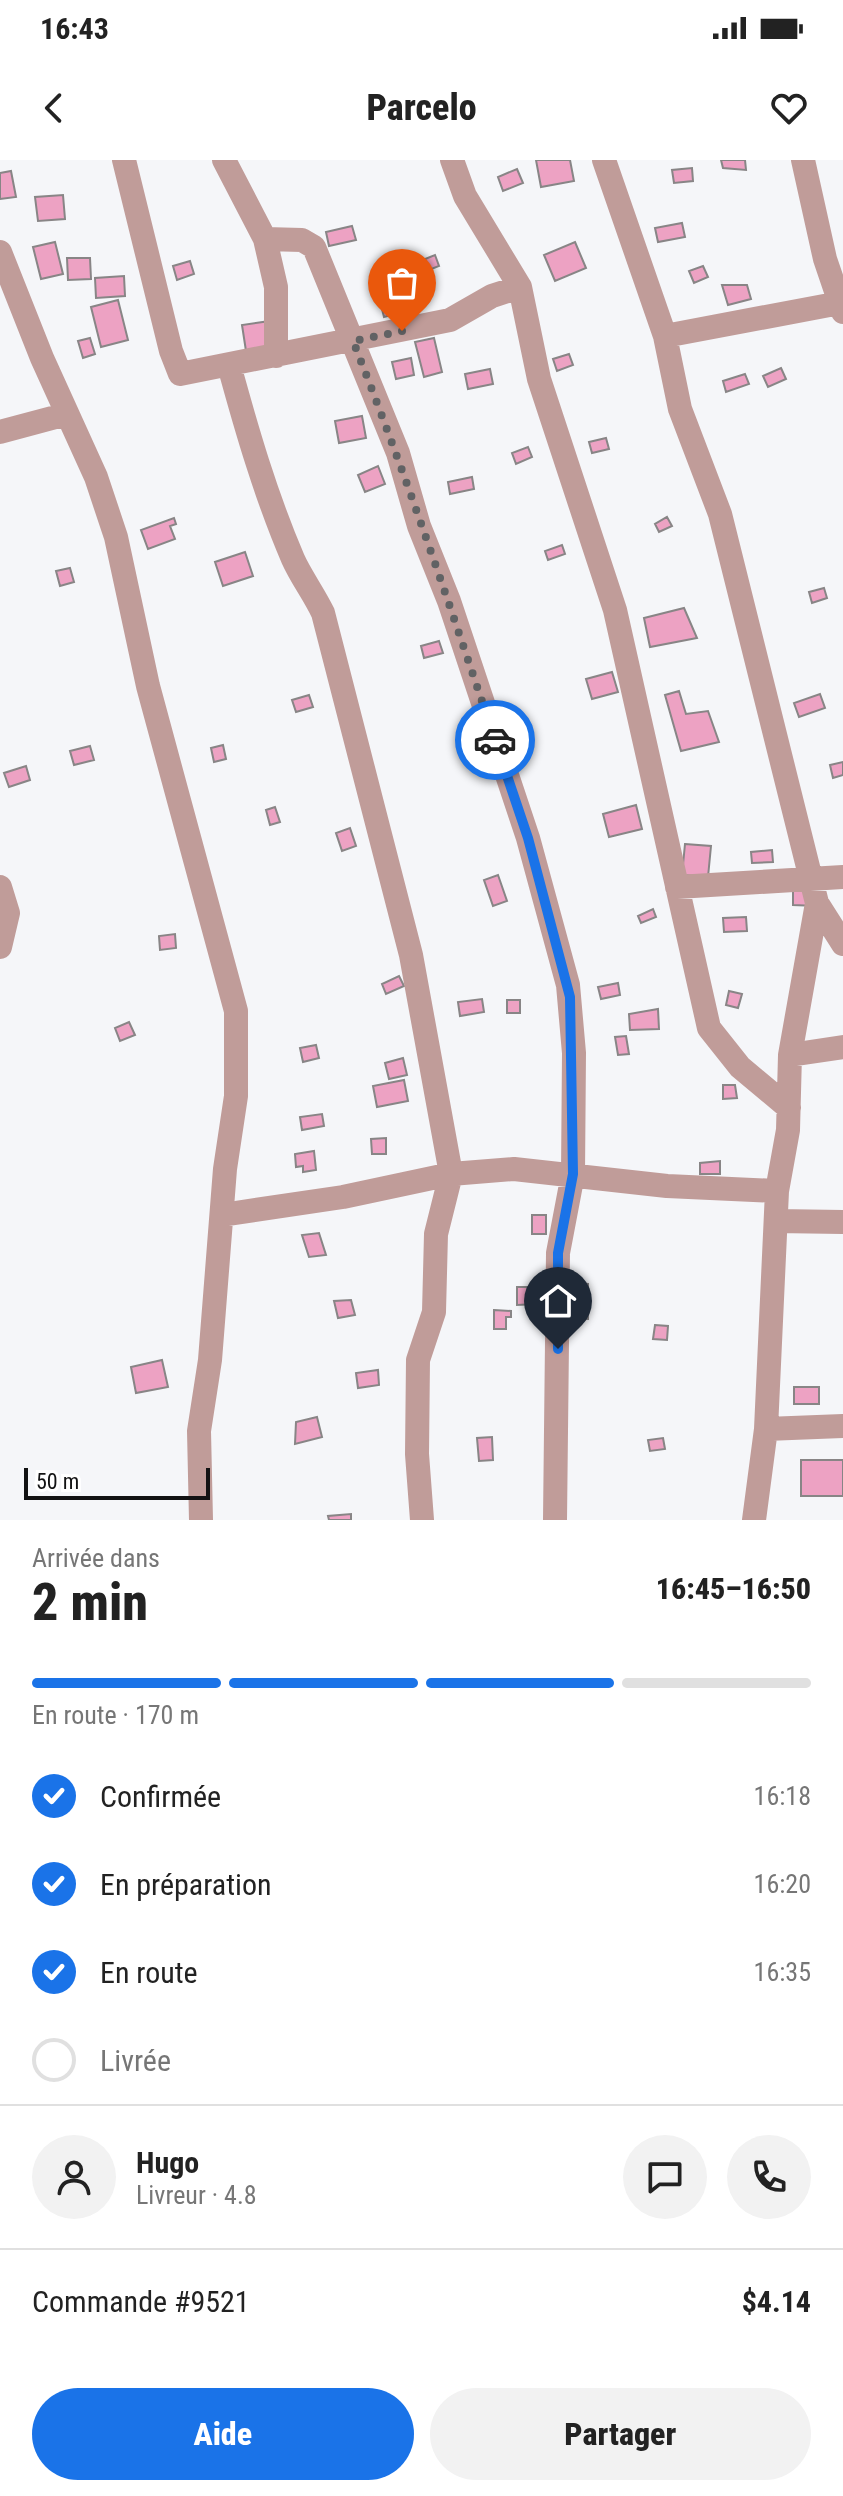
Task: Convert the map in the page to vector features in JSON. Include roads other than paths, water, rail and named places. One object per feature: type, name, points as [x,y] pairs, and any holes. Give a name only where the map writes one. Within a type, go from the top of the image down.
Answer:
[{"type":"street","points":[[124,160],[176,369],[180,374],[450,320],[492,296],[520,287]]},
{"type":"street","points":[[224,160],[265,239],[277,296],[276,356]]},
{"type":"street","points":[[452,160],[465,196],[520,287],[539,379],[615,610],[709,1028],[740,1067],[789,1108]]},
{"type":"street","points":[[604,160],[665,336],[680,409],[720,514],[801,849],[814,891],[843,944]]},
{"type":"street","points":[[665,336],[842,307],[825,259],[803,160]]},
{"type":"street","points":[[265,239],[302,240],[314,247],[353,341],[398,453],[419,526],[464,645],[528,838],[568,985],[574,1053],[573,1174],[558,1253],[555,1520]]},
{"type":"street","points":[[0,252],[96,477],[116,537],[155,714],[236,1011],[236,1096],[210,1360],[199,1431],[201,1520]]},
{"type":"street","points":[[229,365],[253,451],[280,526],[295,563],[323,613],[411,955],[451,1174],[436,1234],[434,1312],[418,1360],[417,1454],[422,1520]]},
{"type":"street","points":[[0,432],[67,414]]},
{"type":"street","points":[[677,887],[814,891],[843,877]]},
{"type":"street","points":[[0,887],[8,913],[0,947]]},
{"type":"street","points":[[754,1520],[766,1429],[777,1191],[789,1108],[790,1055],[814,891]]},
{"type":"street","points":[[790,1055],[843,1047]]},
{"type":"street","points":[[222,1215],[343,1197],[451,1174],[514,1169],[667,1186],[777,1191]]},
{"type":"street","points":[[776,1221],[843,1222]]},
{"type":"street","points":[[766,1429],[843,1426]]}]
